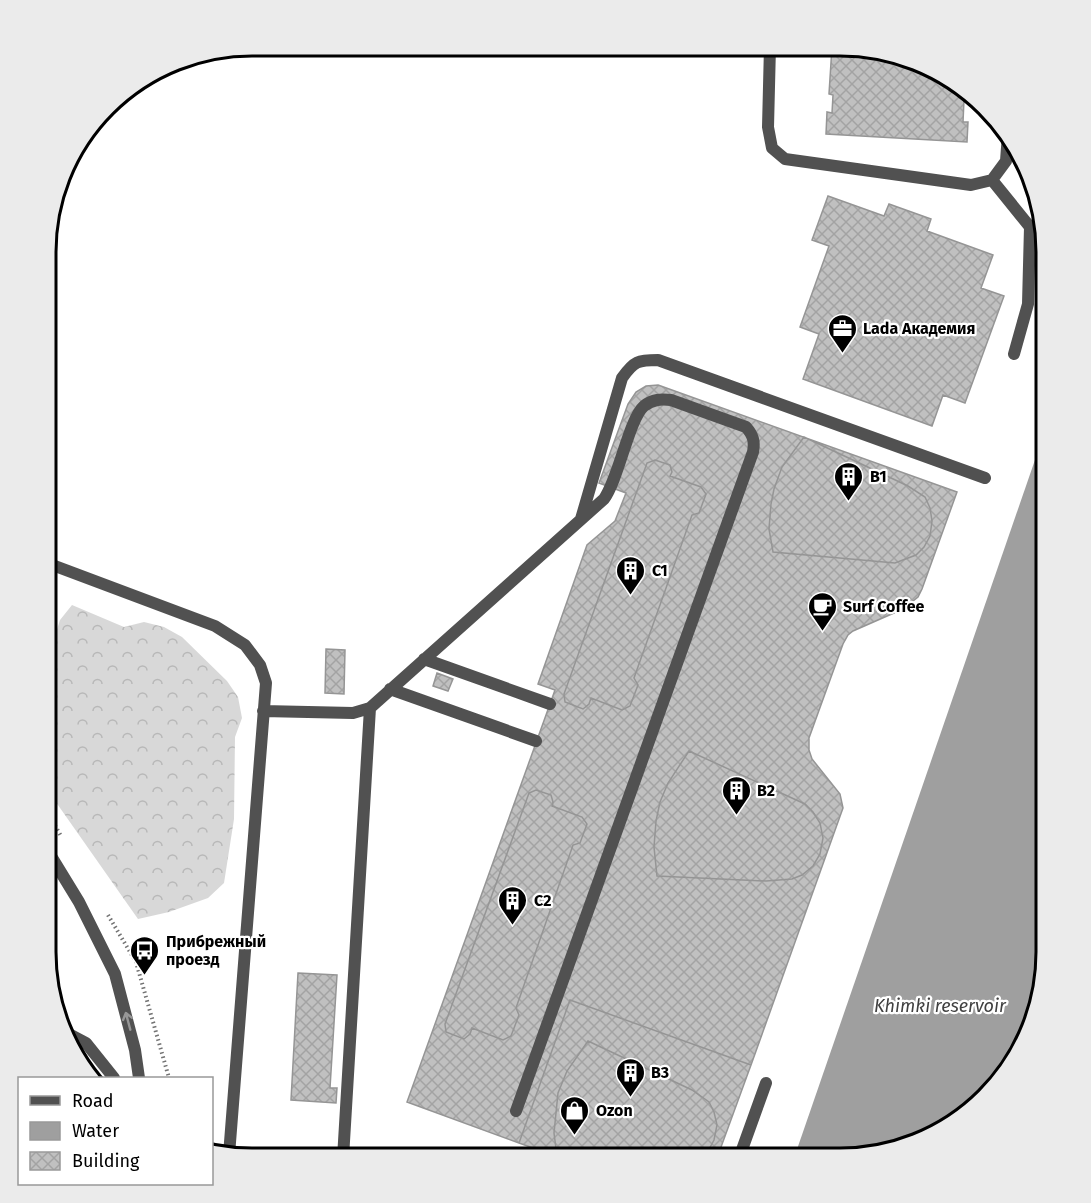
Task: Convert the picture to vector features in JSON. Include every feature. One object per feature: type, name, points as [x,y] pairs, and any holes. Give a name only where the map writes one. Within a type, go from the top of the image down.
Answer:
[{"type":"street","points":[[770,56],[768,126],[772,148],[785,159],[970,185],[992,180],[1006,161],[1007,151]]},
{"type":"street","points":[[992,180],[1030,227],[1028,304],[1014,354]]},
{"type":"street","points":[[580,521],[622,378],[630,366],[642,360],[658,360],[985,478]]},
{"type":"street","points":[[264,711],[353,713],[370,708],[597,507],[609,492],[638,412],[653,401],[671,400],[746,427],[752,434],[753,452],[516,1111]]},
{"type":"street","points":[[56,566],[215,626],[245,645],[260,665],[266,683],[230,1146]]},
{"type":"street","points":[[424,659],[550,704]]},
{"type":"street","points":[[390,689],[536,741]]},
{"type":"street","points":[[344,1147],[370,708]]},
{"type":"street","points":[[56,864],[79,902],[115,974],[140,1077]]},
{"type":"street","points":[[76,1038],[86,1043],[113,1077]]},
{"type":"street","points":[[743,1147],[766,1083]]},
{"type":"green space","points":[[72,605],[124,627],[144,622],[164,627],[182,637],[227,681],[238,697],[242,718],[235,737],[234,819],[224,883],[208,898],[169,912],[138,919],[56,802],[56,633],[60,620]]},
{"type":"water","name":"Khimki reservoir","points":[[1035,460],[1035,964],[1032,990],[1021,1027],[995,1071],[978,1090],[959,1107],[926,1127],[878,1144],[852,1147],[798,1147]]},
{"type":"building","points":[[831,56],[865,57],[915,70],[938,82],[964,100],[963,122],[968,122],[967,142],[826,134],[827,112],[832,113],[833,95],[829,94]]},
{"type":"building","points":[[828,196],[884,216],[889,204],[931,219],[927,231],[993,255],[981,288],[1004,296],[965,403],[943,395],[932,426],[803,379],[819,334],[800,327],[829,246],[812,240]]},
{"type":"building","points":[[658,385],[957,492],[918,597],[903,609],[848,635],[809,738],[812,759],[840,794],[843,808],[751,1065],[570,1000],[519,1143],[407,1102],[555,690],[538,684],[587,545],[615,521],[626,493],[599,483],[628,404],[636,392],[646,386]]},
{"type":"building","name":"B1","points":[[804,437],[908,486],[925,497],[932,521],[930,536],[924,547],[916,555],[895,563],[773,552],[769,529],[774,489],[782,467]]},
{"type":"building","name":"C1","points":[[655,460],[670,465],[672,472],[670,476],[701,487],[706,494],[699,513],[692,515],[634,678],[638,685],[630,706],[622,710],[591,698],[589,704],[583,709],[565,702],[564,694],[647,463]]},
{"type":"building","points":[[326,649],[345,650],[344,694],[325,693]]},
{"type":"building","points":[[437,673],[453,679],[448,691],[433,686]]},
{"type":"building","name":"B2","points":[[689,751],[805,804],[820,823],[823,838],[820,854],[813,866],[802,875],[792,879],[766,881],[657,876],[654,847],[660,802],[668,783]]},
{"type":"building","name":"C2","points":[[536,790],[551,795],[552,806],[582,817],[587,824],[580,843],[573,845],[516,1008],[519,1015],[511,1036],[503,1040],[472,1028],[470,1034],[464,1039],[446,1032],[445,1024],[529,793]]},
{"type":"building","points":[[298,973],[337,975],[330,1088],[337,1088],[336,1103],[291,1100]]},
{"type":"building","points":[[570,1000],[751,1065],[721,1147],[530,1147],[519,1143]]},
{"type":"building","name":"B3","points":[[588,1041],[692,1090],[709,1102],[717,1125],[714,1140],[710,1147],[556,1147],[554,1133],[558,1093],[567,1071]]},
{"type":"place","name":"Lada Академия","points":[[842,354]]},
{"type":"place","name":"B1","points":[[849,502]]},
{"type":"place","name":"C1","points":[[631,596]]},
{"type":"place","name":"Surf Coffee","points":[[822,632]]},
{"type":"place","name":"B2","points":[[736,816]]},
{"type":"place","name":"C2","points":[[513,926]]},
{"type":"place","name":"Прибрежный проезд","points":[[145,976]]},
{"type":"place","name":"B3","points":[[630,1098]]},
{"type":"place","name":"Ozon","points":[[575,1136]]}]
